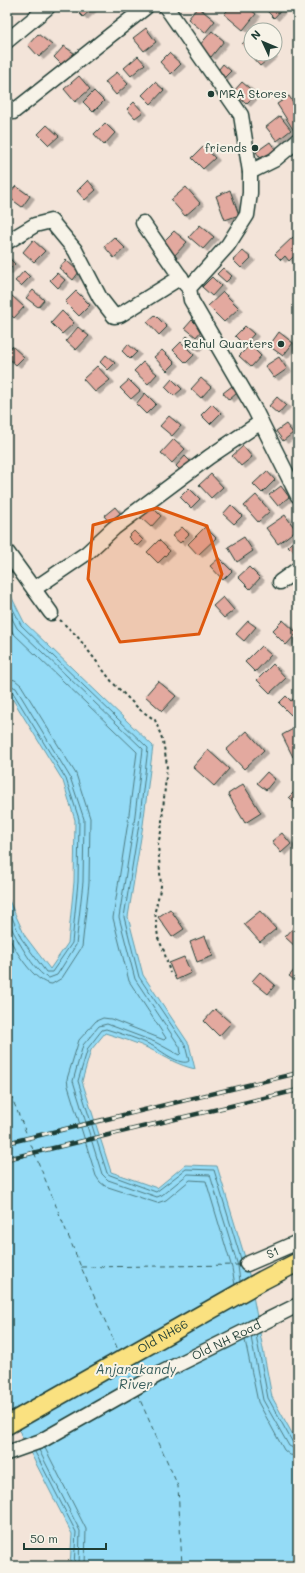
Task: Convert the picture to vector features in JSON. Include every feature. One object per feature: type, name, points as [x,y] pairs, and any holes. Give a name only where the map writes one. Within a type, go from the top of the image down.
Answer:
[{"type":"main road","name":"Old NH66","points":[[7,1425],[263,1280],[298,1262]]},
{"type":"street","points":[[7,41],[48,7]]},
{"type":"street","points":[[7,104],[13,112],[146,7]]},
{"type":"street","points":[[7,242],[35,225],[51,221],[74,250],[100,298],[114,316],[120,315],[185,283],[228,245],[247,214],[250,193],[250,172],[241,115],[166,7]]},
{"type":"street","points":[[250,172],[274,160],[298,140]]},
{"type":"street","points":[[143,223],[185,283],[191,300],[261,422],[293,492]]},
{"type":"street","points":[[34,589],[87,553],[114,528],[209,457],[261,422]]},
{"type":"street","points":[[7,552],[51,613]]},
{"type":"street","points":[[280,582],[298,569]]},
{"type":"street","name":"S1","points":[[247,1264],[298,1242]]},
{"type":"street","name":"Old NH Road","points":[[10,1452],[41,1441],[161,1373],[282,1312],[298,1306]]},
{"type":"path","points":[[51,613],[77,636],[113,683],[155,720],[163,742],[166,765],[161,832],[158,844],[161,886],[155,911],[158,938],[164,951],[170,973]]},
{"type":"highlighted area","points":[[157,508],[207,526],[222,574],[199,634],[120,642],[88,579],[93,525]]},
{"type":"water","name":"Anjarakandy River","points":[[7,588],[24,622],[153,746],[143,825],[128,917],[143,975],[189,1044],[195,1069],[178,1063],[141,1045],[105,1033],[91,1050],[82,1081],[111,1172],[157,1188],[185,1165],[217,1166],[247,1264],[272,1397],[298,1444],[298,1566],[70,1566],[72,1534],[7,1407],[7,896],[25,936],[50,969],[68,943],[74,882],[75,820],[63,781],[7,690]]},
{"type":"building","points":[[73,7],[94,7],[83,17]]},
{"type":"building","points":[[198,7],[215,21],[205,33],[188,19]]},
{"type":"building","points":[[231,7],[247,7],[256,14],[250,22],[243,22],[243,30],[224,14]]},
{"type":"building","points":[[263,7],[284,7],[274,18]]},
{"type":"building","points":[[146,28],[156,42],[144,51],[133,38]]},
{"type":"building","points":[[212,31],[224,41],[211,57],[198,47]]},
{"type":"building","points":[[38,34],[52,45],[39,57],[28,45]]},
{"type":"building","points":[[64,46],[78,56],[65,68],[54,57]]},
{"type":"building","points":[[169,53],[181,64],[171,74],[160,62]]},
{"type":"building","points":[[138,56],[145,64],[131,76],[124,68]]},
{"type":"building","points":[[256,62],[265,62],[260,66]]},
{"type":"building","points":[[223,64],[231,71],[222,80],[215,74]]},
{"type":"building","points":[[117,72],[128,84],[116,95],[105,82]]},
{"type":"building","points":[[79,76],[90,89],[75,102],[64,89]]},
{"type":"building","points":[[155,82],[164,90],[151,104],[142,95]]},
{"type":"building","points":[[242,82],[256,94],[246,104],[233,92]]},
{"type":"building","points":[[94,91],[104,101],[93,112],[83,102]]},
{"type":"building","points":[[289,96],[298,110],[298,133],[296,134],[277,104]]},
{"type":"building","points":[[134,102],[143,112],[135,118],[127,109]]},
{"type":"building","points":[[280,116],[291,130],[277,141],[266,127]]},
{"type":"building","points":[[105,123],[115,133],[104,145],[94,134]]},
{"type":"building","points":[[47,125],[59,136],[49,145],[38,134]]},
{"type":"building","points":[[270,142],[275,149],[262,160],[256,152]]},
{"type":"building","points":[[204,146],[215,158],[203,169],[192,158]]},
{"type":"building","points":[[88,180],[96,190],[85,200],[77,191]]},
{"type":"building","points":[[16,186],[30,196],[22,207],[7,196]]},
{"type":"building","points":[[186,187],[200,203],[185,216],[171,200]]},
{"type":"building","points":[[230,190],[239,215],[225,220],[216,196]]},
{"type":"building","points":[[200,225],[214,237],[203,249],[189,237]]},
{"type":"building","points":[[174,231],[187,242],[174,256],[161,244]]},
{"type":"building","points":[[114,237],[125,248],[114,258],[104,246]]},
{"type":"building","points":[[293,237],[298,242],[298,252],[289,261],[285,256],[281,260],[275,254]]},
{"type":"building","points":[[33,240],[45,251],[34,262],[23,252]]},
{"type":"building","points":[[243,251],[251,258],[241,268],[233,260]]},
{"type":"building","points":[[7,256],[15,264],[8,271],[7,271]]},
{"type":"building","points":[[66,260],[79,272],[73,280],[59,268]]},
{"type":"building","points":[[223,268],[232,276],[226,282],[217,274]]},
{"type":"building","points":[[24,271],[30,277],[21,286],[15,281]]},
{"type":"building","points":[[57,273],[65,280],[58,288],[50,280]]},
{"type":"building","points":[[212,277],[221,286],[212,296],[202,287]]},
{"type":"building","points":[[33,290],[44,300],[38,307],[26,298]]},
{"type":"building","points":[[76,291],[90,305],[79,316],[65,302]]},
{"type":"building","points":[[223,292],[239,308],[224,322],[208,306]]},
{"type":"building","points":[[11,295],[24,307],[14,318],[7,312],[7,299]]},
{"type":"building","points":[[62,311],[74,323],[62,334],[51,323]]},
{"type":"building","points":[[155,315],[167,327],[159,335],[147,322]]},
{"type":"building","points":[[192,320],[202,330],[196,337],[185,328]]},
{"type":"building","points":[[245,326],[254,334],[244,345],[235,336]]},
{"type":"building","points":[[78,327],[89,336],[76,350],[66,341]]},
{"type":"building","name":"Rahul Quarters","points":[[279,332],[293,343],[283,356],[269,346]]},
{"type":"building","points":[[187,336],[198,346],[195,349],[184,339]]},
{"type":"building","points":[[181,342],[194,355],[186,363],[173,350]]},
{"type":"building","points":[[128,344],[137,352],[130,359],[122,351]]},
{"type":"building","points":[[250,345],[261,356],[251,367],[239,356]]},
{"type":"building","points":[[12,346],[24,357],[16,365],[7,357],[7,352]]},
{"type":"building","points":[[162,350],[175,363],[167,371],[154,357]]},
{"type":"building","points":[[106,355],[115,363],[108,370],[100,362]]},
{"type":"building","points":[[279,357],[287,369],[274,378],[265,366]]},
{"type":"building","points":[[143,362],[157,374],[148,384],[134,371]]},
{"type":"building","points":[[97,366],[110,380],[95,392],[83,379]]},
{"type":"building","points":[[201,378],[211,387],[201,398],[191,389]]},
{"type":"building","points":[[172,379],[182,389],[174,396],[165,387]]},
{"type":"building","points":[[129,380],[140,391],[131,399],[120,388]]},
{"type":"building","points":[[232,386],[237,393],[229,400],[223,393]]},
{"type":"building","points":[[145,393],[156,404],[146,414],[136,404]]},
{"type":"building","points":[[277,397],[286,405],[278,414],[269,406]]},
{"type":"building","points":[[212,404],[221,413],[210,424],[201,415]]},
{"type":"building","points":[[169,416],[181,426],[172,436],[160,426]]},
{"type":"building","points":[[286,424],[293,433],[283,441],[276,431]]},
{"type":"building","points":[[174,439],[185,449],[172,463],[161,453]]},
{"type":"building","points":[[243,446],[252,457],[241,466],[232,456]]},
{"type":"building","points":[[185,456],[193,464],[184,474],[176,466]]},
{"type":"building","points":[[267,471],[275,480],[262,493],[253,484]]},
{"type":"building","points":[[211,474],[223,487],[211,498],[199,485]]},
{"type":"building","points":[[281,486],[289,497],[278,506],[269,495]]},
{"type":"building","points":[[189,488],[200,499],[191,508],[180,497]]},
{"type":"building","points":[[256,495],[270,511],[258,522],[244,506]]},
{"type":"building","points":[[231,505],[242,516],[234,524],[223,514]]},
{"type":"building","points":[[151,506],[161,516],[151,527],[140,517]]},
{"type":"building","points":[[115,507],[121,514],[110,523],[104,516]]},
{"type":"building","points":[[285,515],[296,530],[278,544],[266,528]]},
{"type":"building","points":[[182,527],[189,534],[180,543],[172,536]]},
{"type":"building","points":[[205,527],[216,538],[198,555],[188,544]]},
{"type":"building","points":[[134,531],[143,540],[137,546],[128,537]]},
{"type":"building","points":[[298,536],[298,556],[288,546]]},
{"type":"building","points":[[244,537],[253,551],[237,562],[228,547]]},
{"type":"building","points":[[159,540],[170,551],[158,563],[147,552]]},
{"type":"building","points":[[219,558],[232,571],[223,580],[210,566]]},
{"type":"building","points":[[249,567],[260,578],[250,589],[238,577]]},
{"type":"building","points":[[223,597],[234,610],[224,618],[213,606]]},
{"type":"building","points":[[283,620],[297,633],[286,645],[272,631]]},
{"type":"building","points":[[248,621],[256,627],[244,641],[236,634]]},
{"type":"building","points":[[261,646],[271,655],[255,672],[245,662]]},
{"type":"building","points":[[273,664],[286,678],[270,693],[257,680]]},
{"type":"building","points":[[158,681],[176,696],[162,711],[145,696]]},
{"type":"building","points":[[298,695],[298,719],[293,713],[291,715],[279,703],[286,696],[291,701]]},
{"type":"building","points":[[295,728],[298,733],[298,754],[293,757],[282,735]]},
{"type":"building","points":[[247,731],[264,750],[244,769],[226,750]]},
{"type":"building","points":[[208,750],[229,769],[214,786],[193,767]]},
{"type":"building","points":[[267,772],[275,779],[266,790],[257,783]]},
{"type":"building","points":[[243,784],[261,813],[245,823],[228,794]]},
{"type":"building","points":[[298,788],[298,806],[289,797]]},
{"type":"building","points":[[282,833],[291,844],[281,853],[272,841]]},
{"type":"building","points":[[170,909],[184,929],[172,937],[158,917]]},
{"type":"building","points":[[260,911],[276,929],[260,942],[244,924]]},
{"type":"building","points":[[296,925],[298,927],[298,949],[285,937]]},
{"type":"building","points":[[205,936],[213,956],[197,962],[190,942]]},
{"type":"building","points":[[184,957],[191,973],[176,980],[169,963]]},
{"type":"building","points":[[298,966],[298,983],[289,976]]},
{"type":"building","points":[[260,972],[275,985],[268,994],[252,981]]},
{"type":"building","points":[[215,1009],[231,1023],[219,1036],[204,1021]]},
{"type":"ferry route","points":[[7,1086],[81,1267],[119,1352]]},
{"type":"ferry route","points":[[81,1267],[240,1265]]},
{"type":"ferry route","points":[[126,1368],[132,1381]]},
{"type":"ferry route","points":[[137,1393],[178,1486],[182,1566]]},
{"type":"railway","points":[[7,1143],[298,1073]]},
{"type":"railway","points":[[7,1159],[298,1090]]},
{"type":"place","name":"MRA Stores","points":[[211,94]]},
{"type":"place","name":"friends","points":[[255,148]]},
{"type":"place","name":"Rahul Quarters","points":[[281,344]]}]
